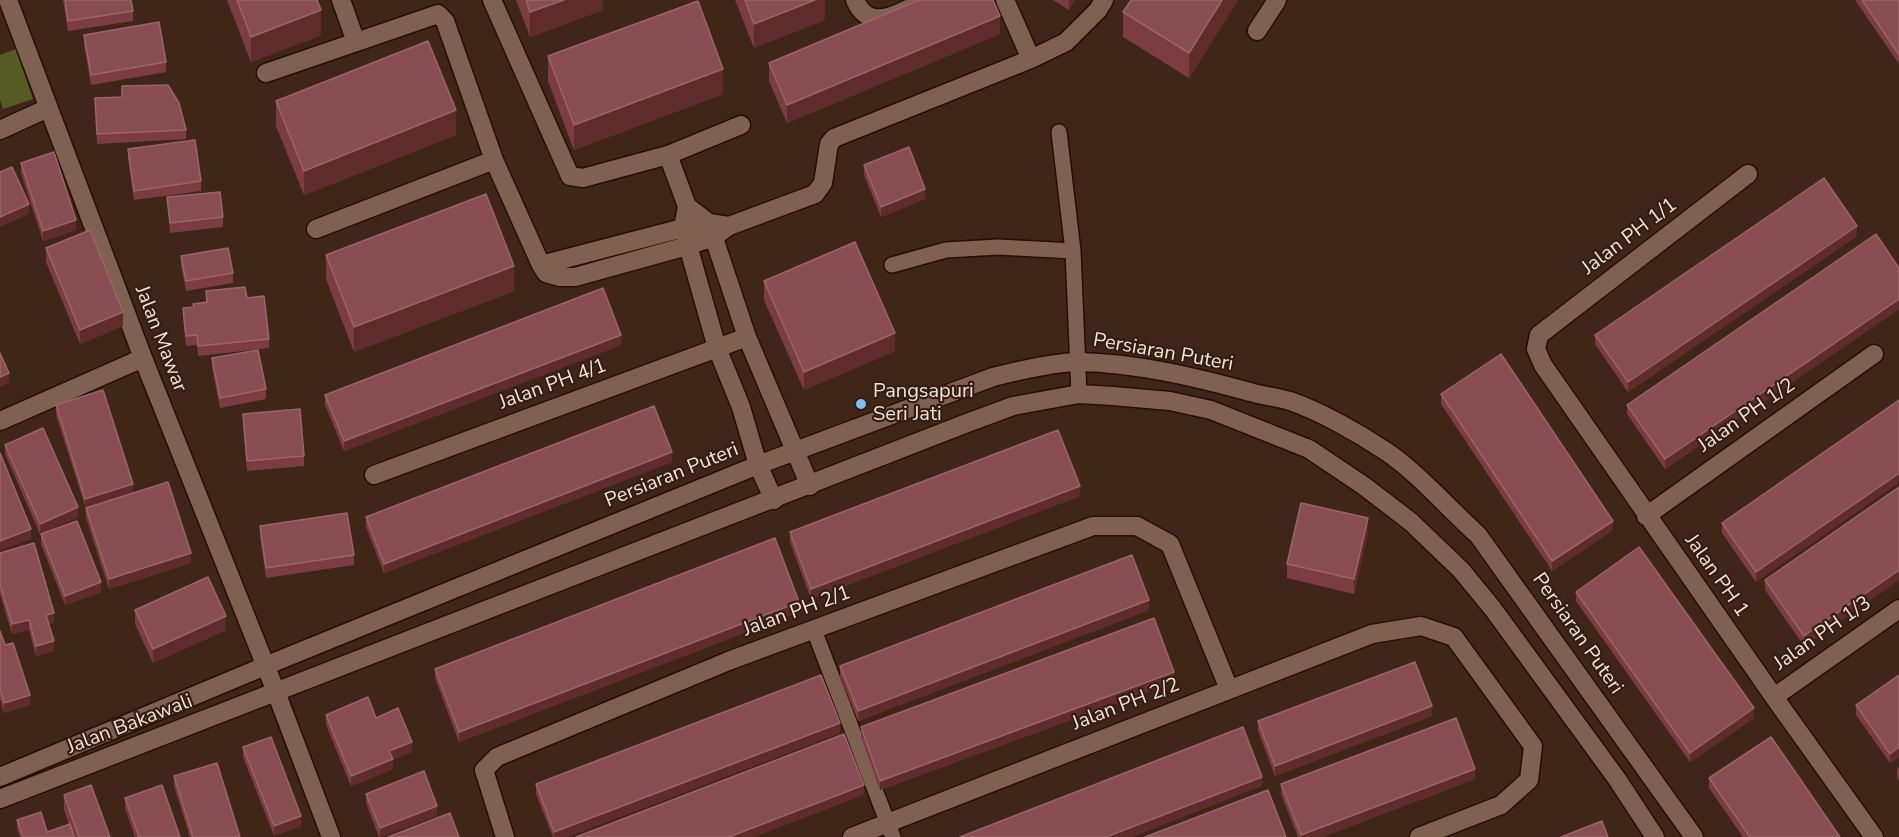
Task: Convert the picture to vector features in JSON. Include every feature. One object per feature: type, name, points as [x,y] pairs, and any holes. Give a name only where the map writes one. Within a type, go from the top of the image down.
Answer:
[{"type":"street","name":"Jalan Mawar","points":[[8,0],[143,358],[331,837]]},
{"type":"street","points":[[341,0],[356,42]]},
{"type":"street","points":[[492,0],[570,176],[583,178],[668,155],[741,125]]},
{"type":"street","points":[[855,0],[859,9],[867,17],[882,20],[926,0]]},
{"type":"street","points":[[1005,0],[1031,59]]},
{"type":"street","points":[[266,73],[438,14],[445,21],[494,160],[541,265],[546,273],[560,277],[575,277],[685,237],[729,226],[815,194],[824,183],[829,144],[834,138],[1031,59],[1066,42],[1098,10],[1104,0]]},
{"type":"street","points":[[1257,31],[1277,0]]},
{"type":"street","points":[[0,130],[48,108]]},
{"type":"street","points":[[668,155],[687,206],[685,237],[717,348],[741,407],[758,465],[774,500]]},
{"type":"street","points":[[316,229],[494,160]]},
{"type":"street","name":"Jalan PH 1/1","points":[[1539,335],[1748,174]]},
{"type":"street","points":[[687,206],[711,230],[747,337],[810,486]]},
{"type":"street","name":"Jalan PH 1","points":[[1539,335],[1536,349],[1543,365],[1646,516],[1874,837]]},
{"type":"street","name":"Jalan PH 4/1","points":[[374,475],[747,337]]},
{"type":"street","name":"Jalan PH 1/2","points":[[1646,516],[1874,354]]},
{"type":"street","points":[[0,421],[143,358]]},
{"type":"street","name":"Persiaran Puteri","points":[[265,666],[758,465],[993,377],[1077,362],[1125,366],[1207,380],[1291,402],[1339,424],[1388,453],[1425,484],[1478,535],[1694,837]]},
{"type":"street","points":[[276,693],[1013,406],[1079,394],[1170,402],[1211,411],[1309,449],[1364,486],[1411,522],[1461,570],[1492,609],[1617,779],[1655,837]]},
{"type":"street","name":"Jalan PH 2/1","points":[[505,837],[484,770],[497,757],[731,660],[1093,526],[1137,526],[1170,544],[1229,689]]},
{"type":"street","name":"Jalan PH 1/3","points":[[1773,697],[1899,609]]},
{"type":"street","name":"Jalan PH 2/2","points":[[852,837],[891,830],[1229,689],[1372,634],[1421,626],[1454,637],[1533,746],[1529,780],[1502,805],[1419,837]]},
{"type":"street","name":"Jalan Bakawali","points":[[0,777],[265,666]]},
{"type":"street","name":"Jalan Bakawali","points":[[0,799],[276,693]]},
{"type":"lane","points":[[1059,132],[1073,252],[1079,394]]},
{"type":"lane","points":[[892,265],[946,250],[998,247],[1073,252]]},
{"type":"lane","points":[[814,630],[891,830]]},
{"type":"green space","points":[[16,49],[33,99],[3,109],[0,100],[0,55]]},
{"type":"building","points":[[65,0],[131,0],[133,11],[68,21]]},
{"type":"building","points":[[237,0],[317,0],[321,10],[251,37]]},
{"type":"building","points":[[526,0],[564,0],[530,12]]},
{"type":"building","points":[[745,0],[815,0],[754,24]]},
{"type":"building","points":[[919,0],[993,0],[1000,16],[787,105],[769,63]]},
{"type":"building","points":[[1131,0],[1222,0],[1189,53],[1123,12]]},
{"type":"building","points":[[1862,0],[1899,0],[1899,55]]},
{"type":"building","points":[[698,1],[723,69],[574,125],[548,56]]},
{"type":"building","points":[[159,22],[166,62],[91,75],[84,35]]},
{"type":"building","points":[[428,41],[456,110],[304,171],[276,101]]},
{"type":"building","points":[[168,85],[179,103],[186,130],[97,134],[95,98],[122,97],[122,86]]},
{"type":"building","points":[[195,140],[201,181],[134,191],[128,149]]},
{"type":"building","points":[[909,147],[925,189],[881,207],[864,165]]},
{"type":"building","points":[[54,152],[76,220],[43,231],[21,163]]},
{"type":"building","points":[[12,167],[29,204],[0,217],[0,172]]},
{"type":"building","points":[[1824,178],[1857,226],[1628,382],[1595,335]]},
{"type":"building","points":[[220,192],[223,217],[170,223],[167,197]]},
{"type":"building","points":[[486,194],[514,266],[354,327],[326,255]]},
{"type":"building","points":[[90,230],[123,312],[80,330],[46,248]]},
{"type":"building","points":[[1876,234],[1899,268],[1899,299],[1665,459],[1627,405]]},
{"type":"building","points":[[855,242],[895,333],[804,372],[764,281]]},
{"type":"building","points":[[228,248],[233,273],[186,281],[181,256]]},
{"type":"building","points":[[245,287],[247,298],[264,296],[269,339],[198,346],[197,335],[186,336],[183,308],[207,302],[206,291]]},
{"type":"building","points":[[603,288],[621,335],[344,441],[325,395]]},
{"type":"building","points":[[258,350],[266,389],[220,398],[212,358]]},
{"type":"building","points":[[0,353],[9,373],[0,377]]},
{"type":"building","points":[[1501,354],[1613,521],[1552,561],[1441,394]]},
{"type":"building","points":[[103,390],[133,484],[85,499],[56,405]]},
{"type":"building","points":[[1899,400],[1899,473],[1756,572],[1722,523]]},
{"type":"building","points":[[654,406],[672,452],[384,564],[366,517]]},
{"type":"building","points":[[300,409],[304,456],[247,461],[243,414]]},
{"type":"building","points":[[43,428],[78,507],[40,524],[5,445]]},
{"type":"building","points":[[1058,430],[1080,486],[811,589],[790,532]]},
{"type":"building","points":[[0,453],[31,529],[0,541]]},
{"type":"building","points":[[168,482],[191,553],[109,579],[86,508]]},
{"type":"building","points":[[1899,487],[1899,570],[1804,636],[1765,580]]},
{"type":"building","points":[[1301,503],[1368,518],[1354,579],[1287,564]]},
{"type":"building","points":[[347,513],[354,555],[266,568],[260,526]]},
{"type":"building","points":[[77,521],[101,582],[65,596],[41,534]]},
{"type":"building","points":[[775,538],[799,602],[459,732],[435,669]]},
{"type":"building","points":[[34,543],[54,613],[46,615],[54,641],[36,646],[29,620],[12,624],[0,585],[0,553]]},
{"type":"building","points":[[1639,547],[1754,708],[1690,753],[1576,592]]},
{"type":"building","points":[[1132,555],[1149,600],[858,711],[840,666]]},
{"type":"building","points":[[208,577],[226,616],[153,649],[135,610]]},
{"type":"building","points":[[1154,618],[1174,672],[880,781],[861,727]]},
{"type":"building","points":[[0,631],[5,645],[13,643],[30,695],[4,703],[0,689]]},
{"type":"building","points":[[1415,662],[1432,706],[1275,766],[1258,721]]},
{"type":"building","points":[[821,675],[840,723],[554,832],[536,784]]},
{"type":"building","points":[[1899,675],[1899,747],[1890,754],[1856,705]]},
{"type":"building","points":[[368,697],[376,718],[398,708],[412,742],[389,751],[393,759],[351,776],[326,715]]},
{"type":"building","points":[[1456,718],[1475,769],[1301,835],[1281,784]]},
{"type":"building","points":[[1243,727],[1262,777],[1106,837],[960,837]]},
{"type":"building","points":[[844,734],[864,785],[729,837],[576,837]]},
{"type":"building","points":[[271,737],[301,816],[274,826],[243,747]]},
{"type":"building","points":[[1771,737],[1840,837],[1750,837],[1709,778]]},
{"type":"building","points":[[217,763],[240,837],[193,837],[174,776]]},
{"type":"building","points":[[424,771],[437,806],[380,828],[366,794]]},
{"type":"building","points":[[91,785],[110,837],[79,837],[64,795]]},
{"type":"building","points":[[162,785],[180,837],[139,837],[125,798]]},
{"type":"building","points":[[1268,790],[1286,837],[1145,837]]},
{"type":"building","points":[[41,812],[47,832],[70,824],[74,837],[23,837],[17,820]]},
{"type":"building","points":[[450,813],[459,837],[388,837]]},
{"type":"building","points":[[1602,821],[1608,837],[1561,837]]},
{"type":"place","name":"Pangsapuri Seri Jati","points":[[861,404]]}]
